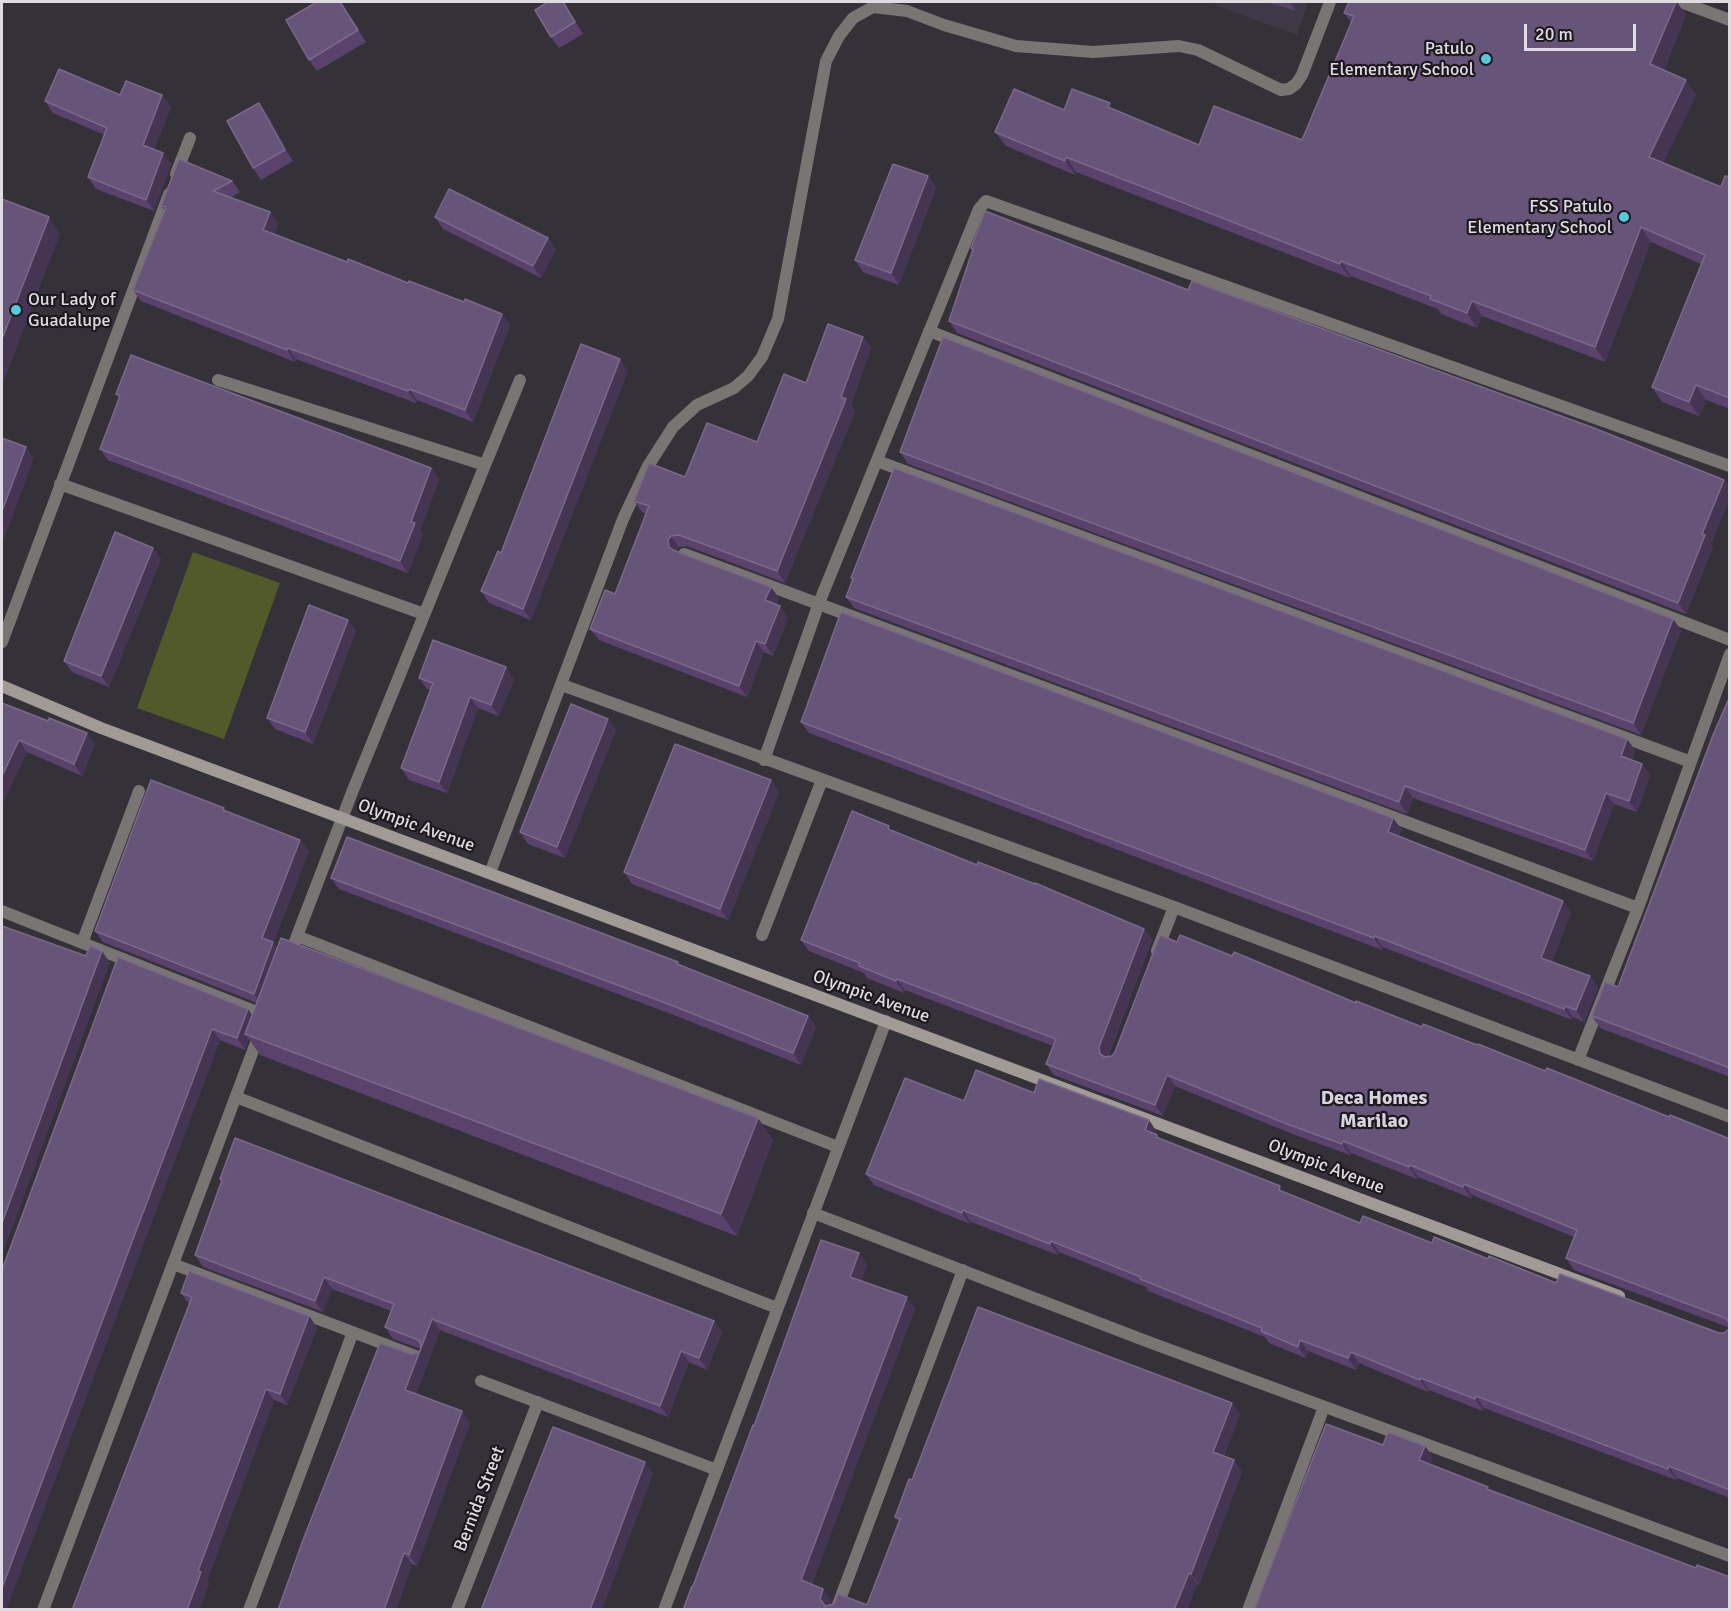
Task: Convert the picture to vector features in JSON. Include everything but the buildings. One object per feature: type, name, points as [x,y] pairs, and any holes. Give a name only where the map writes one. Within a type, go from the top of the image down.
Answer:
[{"type":"street","points":[[490,873],[623,519],[648,466],[673,427],[697,405],[734,388],[748,376],[762,357],[778,319],[826,61],[839,36],[853,18],[873,7],[907,11],[944,25],[1016,46],[1093,52],[1179,46],[1198,50],[1281,90],[1289,89],[1296,84],[1302,75],[1330,2]]},
{"type":"street","points":[[1681,2],[1730,20]]},
{"type":"street","points":[[2,642],[190,138]]},
{"type":"street","points":[[764,760],[819,603],[979,209],[986,201],[1730,466]]},
{"type":"street","points":[[929,331],[1730,640]]},
{"type":"street","points":[[218,380],[485,465]]},
{"type":"street","points":[[286,966],[342,818],[520,380]]},
{"type":"street","points":[[877,460],[1691,762]]},
{"type":"street","points":[[60,484],[424,614]]},
{"type":"street","points":[[684,554],[1638,908]]},
{"type":"street","points":[[1578,1060],[1638,908],[1730,654]]},
{"type":"street","points":[[562,685],[1174,907],[1730,1117]]},
{"type":"street","name":"Olympic Avenue","points":[[2,686],[101,728],[1630,1300]]},
{"type":"street","points":[[762,935],[822,780]]},
{"type":"street","points":[[82,943],[139,791]]},
{"type":"street","points":[[1153,962],[1174,907]]},
{"type":"street","points":[[2,911],[82,943],[118,964],[269,1011],[42,1610]]},
{"type":"street","points":[[297,936],[838,1147]]},
{"type":"street","points":[[664,1610],[886,1021]]},
{"type":"street","points":[[236,1097],[777,1308]]},
{"type":"street","points":[[813,1214],[1146,1341],[1730,1557]]},
{"type":"street","points":[[173,1264],[421,1358]]},
{"type":"street","points":[[836,1610],[963,1270]]},
{"type":"street","points":[[249,1610],[353,1332]]},
{"type":"street","points":[[481,1380],[717,1470]]},
{"type":"street","name":"Bernida Street","points":[[457,1610],[538,1402]]},
{"type":"street","points":[[1248,1610],[1324,1407]]},
{"type":"shaded area","points":[[1216,2],[1308,2],[1297,35],[1215,5]]},
{"type":"green space","points":[[193,552],[280,583],[224,739],[137,708]]},
{"type":"place","name":"Patulo Elementary School","points":[[1486,59]]},
{"type":"place","name":"FSS Patulo Elementary School","points":[[1624,217]]},
{"type":"place","name":"Our Lady of Guadalupe","points":[[16,310]]},
{"type":"district","name":"Deca Homes Marilao","points":[[1374,1110]]}]
